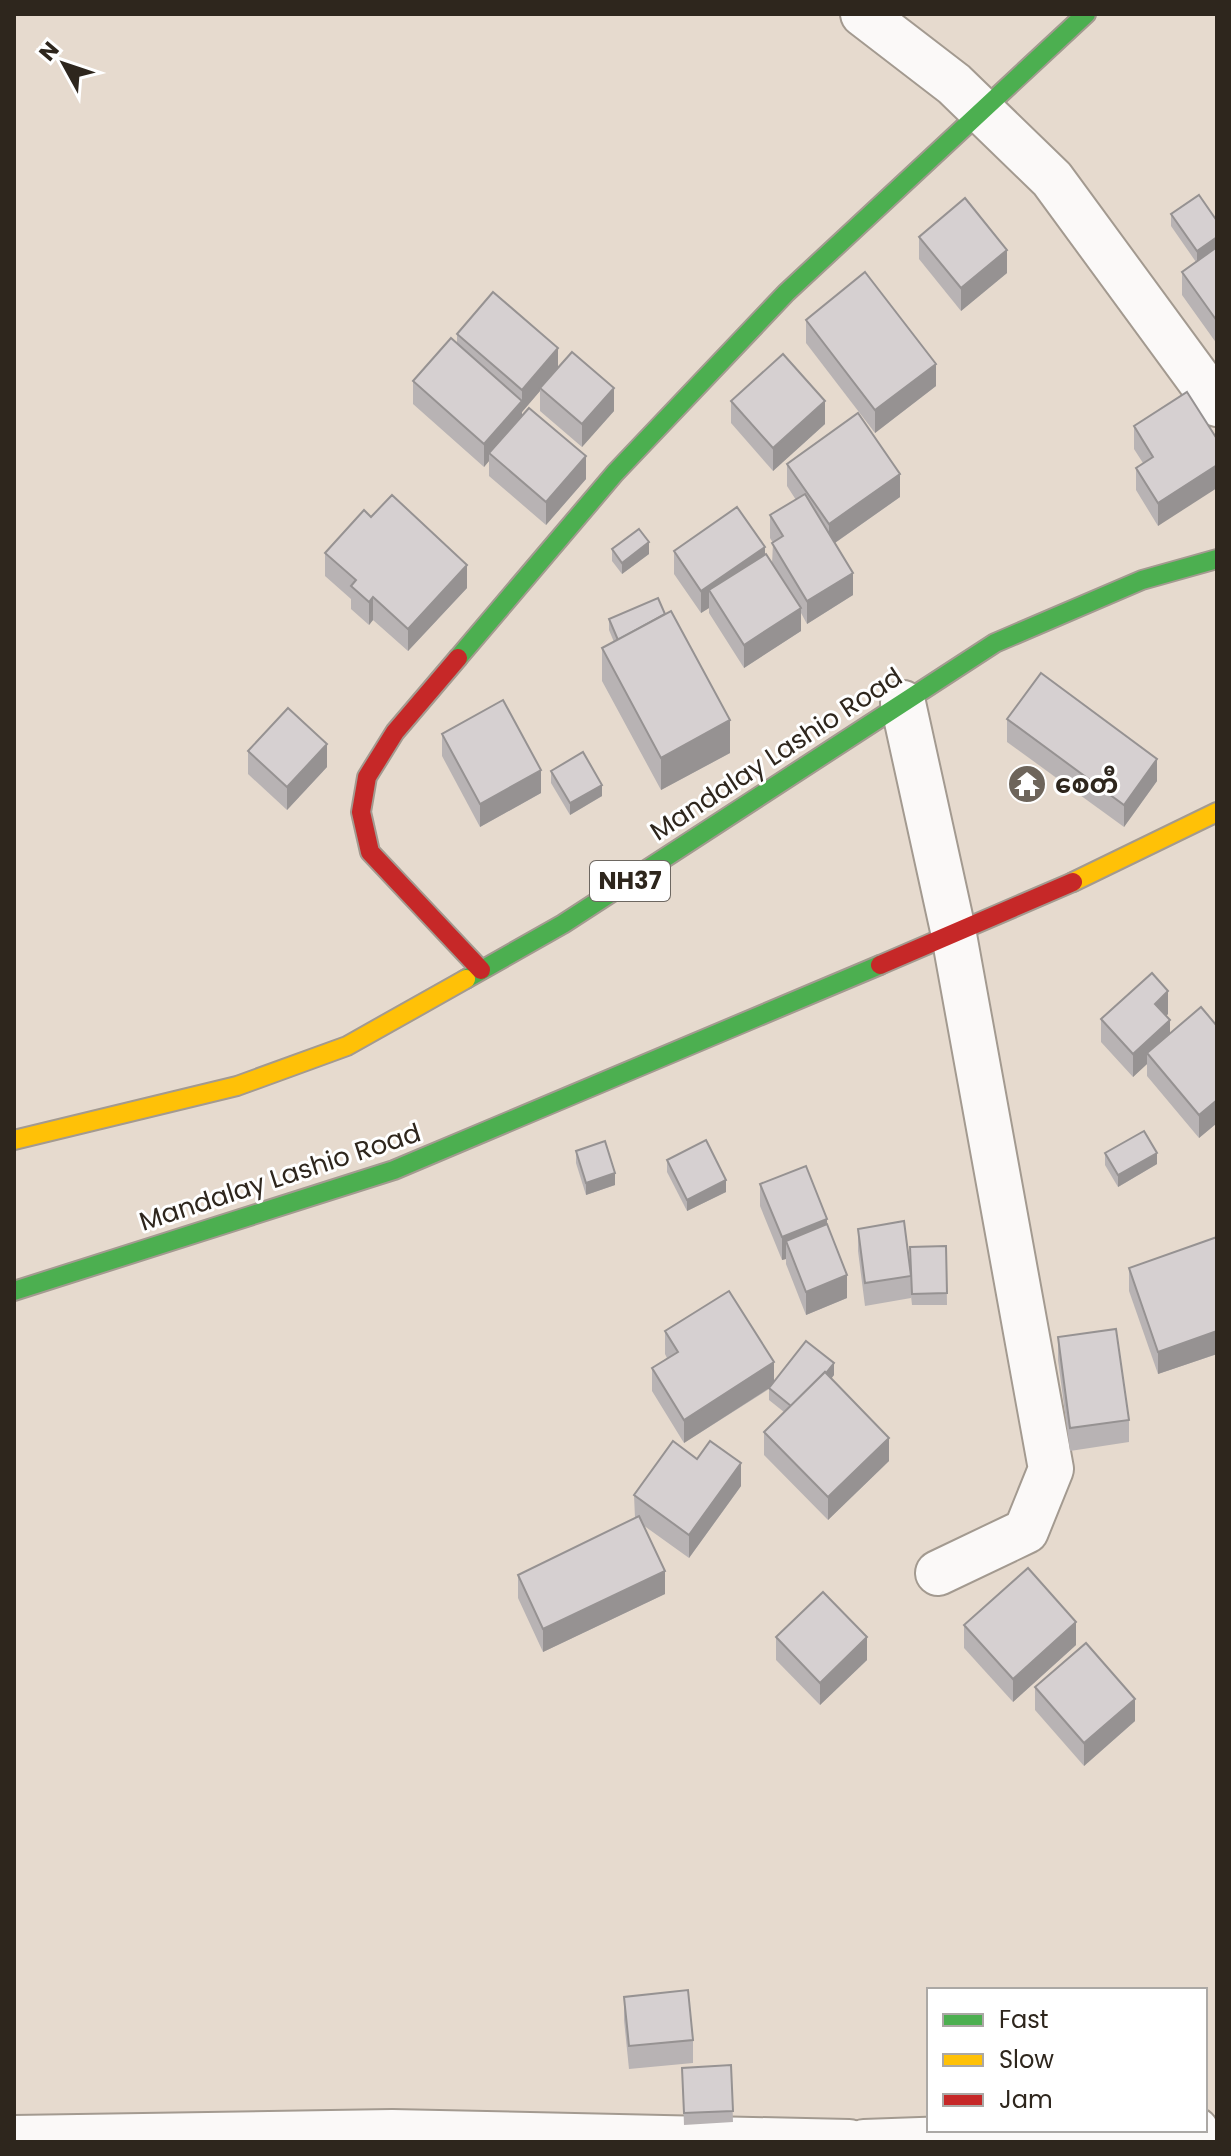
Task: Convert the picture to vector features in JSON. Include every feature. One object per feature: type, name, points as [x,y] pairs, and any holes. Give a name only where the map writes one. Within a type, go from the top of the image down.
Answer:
[{"type":"main road","points":[[481,970],[370,852],[361,812],[367,777],[395,732],[615,473],[786,293],[1086,14]]},
{"type":"main road","name":"Mandalay Lashio Road","points":[[14,1140],[90,1124],[251,1081],[347,1046],[563,924],[995,643],[1142,580],[1217,559]]},
{"type":"main road","name":"Mandalay Lashio Road","points":[[14,1291],[394,1170],[1043,897],[1217,812]]},
{"type":"street","points":[[863,14],[954,84],[1052,179],[1217,404]]},
{"type":"street","points":[[903,703],[954,935],[1051,1469],[1026,1531],[938,1573]]},
{"type":"street","points":[[14,2138],[392,2132],[849,2142]]},
{"type":"street","points":[[864,2142],[1141,2132]]},
{"type":"building","points":[[1199,195],[1217,221],[1217,237],[1197,251],[1171,214]]},
{"type":"building","points":[[965,198],[1007,250],[961,288],[919,237]]},
{"type":"building","points":[[1217,247],[1217,321],[1182,272]]},
{"type":"building","points":[[865,272],[936,364],[875,410],[806,320]]},
{"type":"building","points":[[493,292],[558,348],[522,390],[457,334]]},
{"type":"building","points":[[451,338],[522,401],[484,444],[413,381]]},
{"type":"building","points":[[572,352],[614,388],[582,424],[540,388]]},
{"type":"building","points":[[783,354],[825,401],[773,448],[731,401]]},
{"type":"building","points":[[1187,392],[1217,439],[1217,465],[1158,503],[1136,468],[1153,457],[1134,426]]},
{"type":"building","points":[[529,408],[586,456],[546,502],[489,453]]},
{"type":"building","points":[[858,413],[900,474],[829,524],[787,464]]},
{"type":"building","points":[[805,494],[853,573],[807,601],[772,543],[783,536],[770,515]]},
{"type":"building","points":[[392,495],[467,565],[408,629],[373,597],[369,602],[351,586],[356,580],[325,553],[364,510],[371,517]]},
{"type":"building","points":[[737,507],[765,547],[701,591],[674,551]]},
{"type":"building","points":[[639,529],[649,542],[622,563],[612,549]]},
{"type":"building","points":[[766,554],[801,608],[744,645],[709,590]]},
{"type":"building","points":[[658,598],[665,614],[618,640],[609,619]]},
{"type":"building","points":[[671,611],[730,720],[661,758],[602,648]]},
{"type":"building","points":[[1041,673],[1157,759],[1124,805],[1007,719]]},
{"type":"building","points":[[503,700],[541,770],[480,804],[442,734]]},
{"type":"building","points":[[288,708],[327,744],[287,787],[248,751]]},
{"type":"building","points":[[583,752],[602,785],[570,803],[551,771]]},
{"type":"building","points":[[1152,973],[1168,991],[1155,1004],[1170,1020],[1133,1054],[1101,1019]]},
{"type":"building","points":[[1201,1007],[1217,1026],[1217,1100],[1199,1115],[1147,1053]]},
{"type":"building","points":[[1144,1131],[1157,1153],[1118,1175],[1105,1153]]},
{"type":"building","points":[[706,1140],[726,1180],[687,1200],[667,1160]]},
{"type":"building","points":[[605,1141],[615,1173],[586,1183],[576,1151]]},
{"type":"building","points":[[806,1166],[827,1219],[782,1237],[760,1184]]},
{"type":"building","points":[[904,1221],[911,1276],[865,1283],[858,1229]]},
{"type":"building","points":[[827,1224],[847,1275],[806,1292],[786,1241]]},
{"type":"building","points":[[1217,1237],[1217,1331],[1158,1352],[1129,1268]]},
{"type":"building","points":[[946,1246],[947,1293],[912,1294],[910,1247]]},
{"type":"building","points":[[729,1291],[774,1362],[684,1420],[652,1368],[678,1352],[665,1331]]},
{"type":"building","points":[[1116,1329],[1129,1420],[1070,1428],[1058,1337]]},
{"type":"building","points":[[806,1341],[834,1363],[791,1406],[769,1388]]},
{"type":"building","points":[[825,1372],[889,1438],[828,1497],[764,1432]]},
{"type":"building","points":[[673,1441],[697,1459],[710,1441],[741,1463],[689,1535],[634,1495]]},
{"type":"building","points":[[639,1516],[665,1571],[543,1629],[518,1575]]},
{"type":"building","points":[[1028,1568],[1076,1622],[1013,1679],[964,1625]]},
{"type":"building","points":[[823,1592],[867,1637],[820,1683],[776,1637]]},
{"type":"building","points":[[1086,1643],[1135,1699],[1084,1743],[1035,1687]]},
{"type":"building","points":[[688,1990],[693,2040],[629,2046],[624,1997]]},
{"type":"building","points":[[731,2065],[733,2111],[684,2113],[682,2068]]},
{"type":"traffic: fast","points":[[458,658],[615,473],[786,293],[1086,14]]},
{"type":"traffic: fast","points":[[466,979],[563,924],[995,643],[1142,580],[1217,559]]},
{"type":"traffic: fast","points":[[14,1291],[394,1170],[880,965]]},
{"type":"traffic: slow","points":[[1073,882],[1217,812]]},
{"type":"traffic: slow","points":[[14,1140],[237,1086],[347,1046],[466,979]]},
{"type":"traffic: jam","points":[[458,658],[395,732],[367,777],[361,812],[370,852],[481,970]]},
{"type":"traffic: jam","points":[[880,965],[1073,882]]},
{"type":"place","name":"စေတီ","points":[[1027,784]]}]
